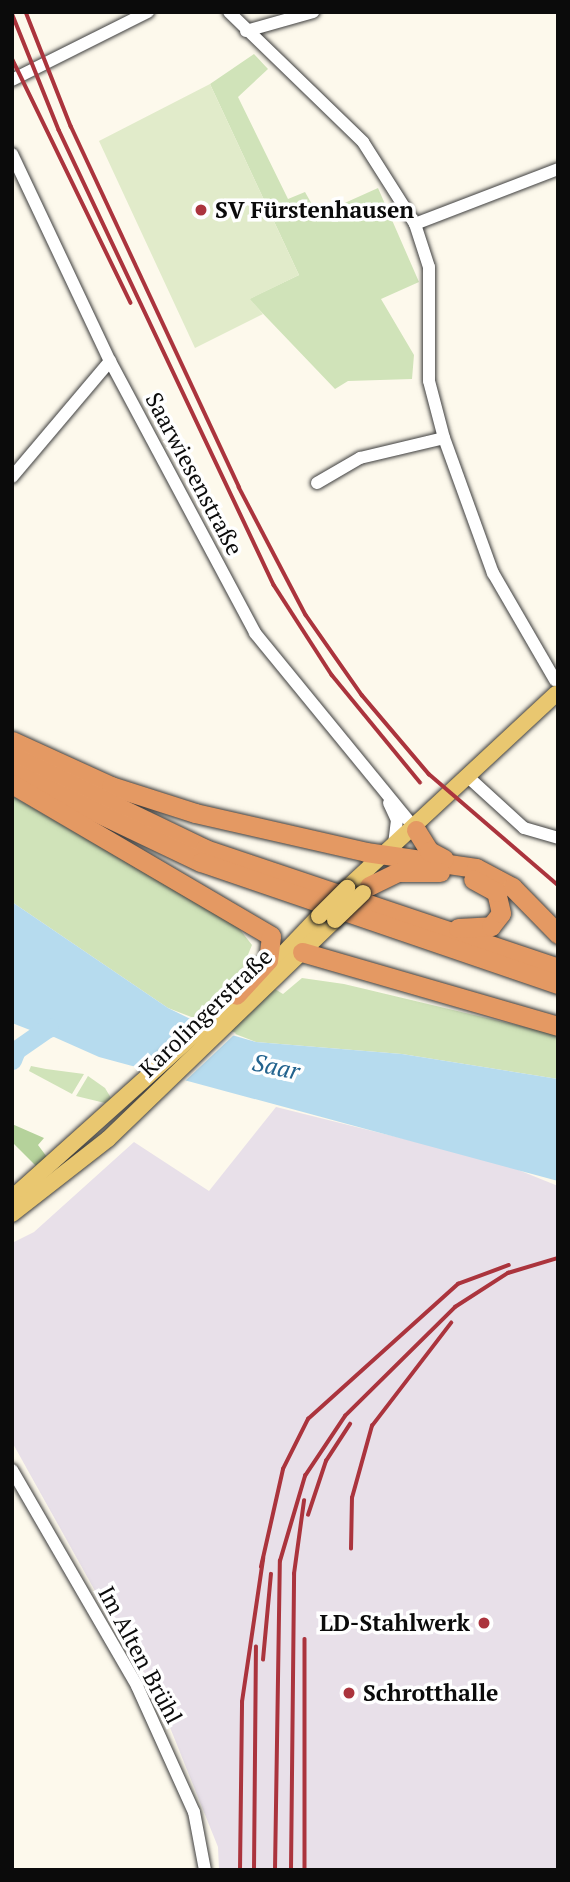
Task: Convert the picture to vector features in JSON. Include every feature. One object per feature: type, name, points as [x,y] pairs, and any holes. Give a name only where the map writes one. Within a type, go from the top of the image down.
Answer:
[{"type":"highway","points":[[12,741],[164,804],[448,861],[497,876],[558,934]]},
{"type":"highway","points":[[12,756],[205,849],[558,968]]},
{"type":"highway","points":[[12,772],[227,872],[558,984]]},
{"type":"highway","points":[[12,784],[265,930],[273,951],[265,976],[236,995]]},
{"type":"highway","points":[[416,830],[429,851],[448,861]]},
{"type":"highway","points":[[360,889],[398,872],[431,871],[480,882],[499,896],[501,913],[491,926],[436,927]]},
{"type":"highway","points":[[302,953],[558,1026]]},
{"type":"main road","name":"Karolingerstraße","points":[[265,976],[302,953],[335,920],[393,851],[557,687]]},
{"type":"main road","name":"Karolingerstraße","points":[[12,1214],[108,1139],[265,976],[318,916],[360,889]]},
{"type":"main road","name":"Karolingerstraße","points":[[12,1198],[92,1131],[236,995]]},
{"type":"street","points":[[12,80],[148,12]]},
{"type":"street","points":[[229,12],[246,32],[363,142],[415,224],[429,267],[429,381],[444,438],[493,573],[557,687]]},
{"type":"street","points":[[246,32],[313,12]]},
{"type":"street","name":"Saarwiesenstraße","points":[[12,154],[110,361],[255,633],[416,830]]},
{"type":"street","points":[[415,224],[558,169]]},
{"type":"street","points":[[12,477],[110,361]]},
{"type":"street","points":[[317,483],[360,458],[444,438]]},
{"type":"street","points":[[467,776],[524,828],[558,838]]},
{"type":"street","name":"Saarwiesenstraße","points":[[380,788],[397,820],[393,851]]},
{"type":"street","name":"Im Alten Brühl","points":[[12,1470],[137,1686],[194,1812],[205,1870]]},
{"type":"shaded area","points":[[276,1107],[501,1163],[558,1186],[558,1870],[219,1870],[218,1847],[167,1720],[12,1442],[12,1243],[34,1232],[134,1142],[209,1191]]},
{"type":"green space","points":[[254,54],[268,69],[238,97],[288,199],[305,192],[318,215],[378,188],[419,282],[381,299],[414,355],[412,379],[348,381],[335,389],[249,299],[299,275],[210,84]]},
{"type":"green space","name":"SV Fürstenhausen","points":[[210,84],[299,275],[250,299],[263,314],[195,348],[99,141]]},
{"type":"green space","points":[[12,796],[238,927],[252,945],[242,969],[283,994],[302,978],[344,984],[558,1035],[558,1079],[402,1054],[256,1042],[168,1008],[12,902]]},
{"type":"green space","points":[[31,1066],[84,1074],[72,1094],[29,1071]]},
{"type":"green space","points":[[88,1076],[105,1088],[111,1098],[105,1103],[76,1096]]},
{"type":"green space","points":[[12,1124],[44,1138],[38,1145],[47,1157],[36,1166],[12,1142]]},
{"type":"water","name":"Saar","points":[[12,902],[168,1008],[211,1029],[256,1042],[402,1054],[558,1079],[558,1181],[99,1057],[54,1037],[29,1041],[30,1030],[12,1023]]},
{"type":"pier","points":[[196,1018],[236,1033],[183,1083],[142,1069]]},
{"type":"waterway","points":[[12,1060],[16,1050],[49,1027]]},
{"type":"railway","points":[[26,12],[71,126],[239,487],[306,615],[362,695],[429,774],[558,885]]},
{"type":"railway","points":[[12,13],[59,130],[274,585],[332,675],[420,782]]},
{"type":"railway","points":[[12,58],[131,303]]},
{"type":"railway","points":[[275,1870],[280,1561],[305,1476],[345,1416],[455,1307],[508,1273],[558,1258]]},
{"type":"railway","points":[[261,1567],[283,1469],[308,1419],[458,1284],[509,1265]]},
{"type":"railway","points":[[351,1549],[352,1498],[372,1426],[451,1323]]},
{"type":"railway","points":[[308,1515],[326,1461],[350,1424]]},
{"type":"railway","points":[[291,1870],[294,1574],[304,1501]]},
{"type":"railway","points":[[240,1870],[242,1702],[263,1559]]},
{"type":"railway","points":[[263,1660],[271,1574]]},
{"type":"railway","points":[[305,1639],[305,1870]]},
{"type":"railway","points":[[254,1870],[256,1647]]},
{"type":"place","name":"SV Fürstenhausen","points":[[201,210]]},
{"type":"place","name":"LD-Stahlwerk","points":[[484,1623]]},
{"type":"place","name":"Schrotthalle","points":[[349,1693]]}]
